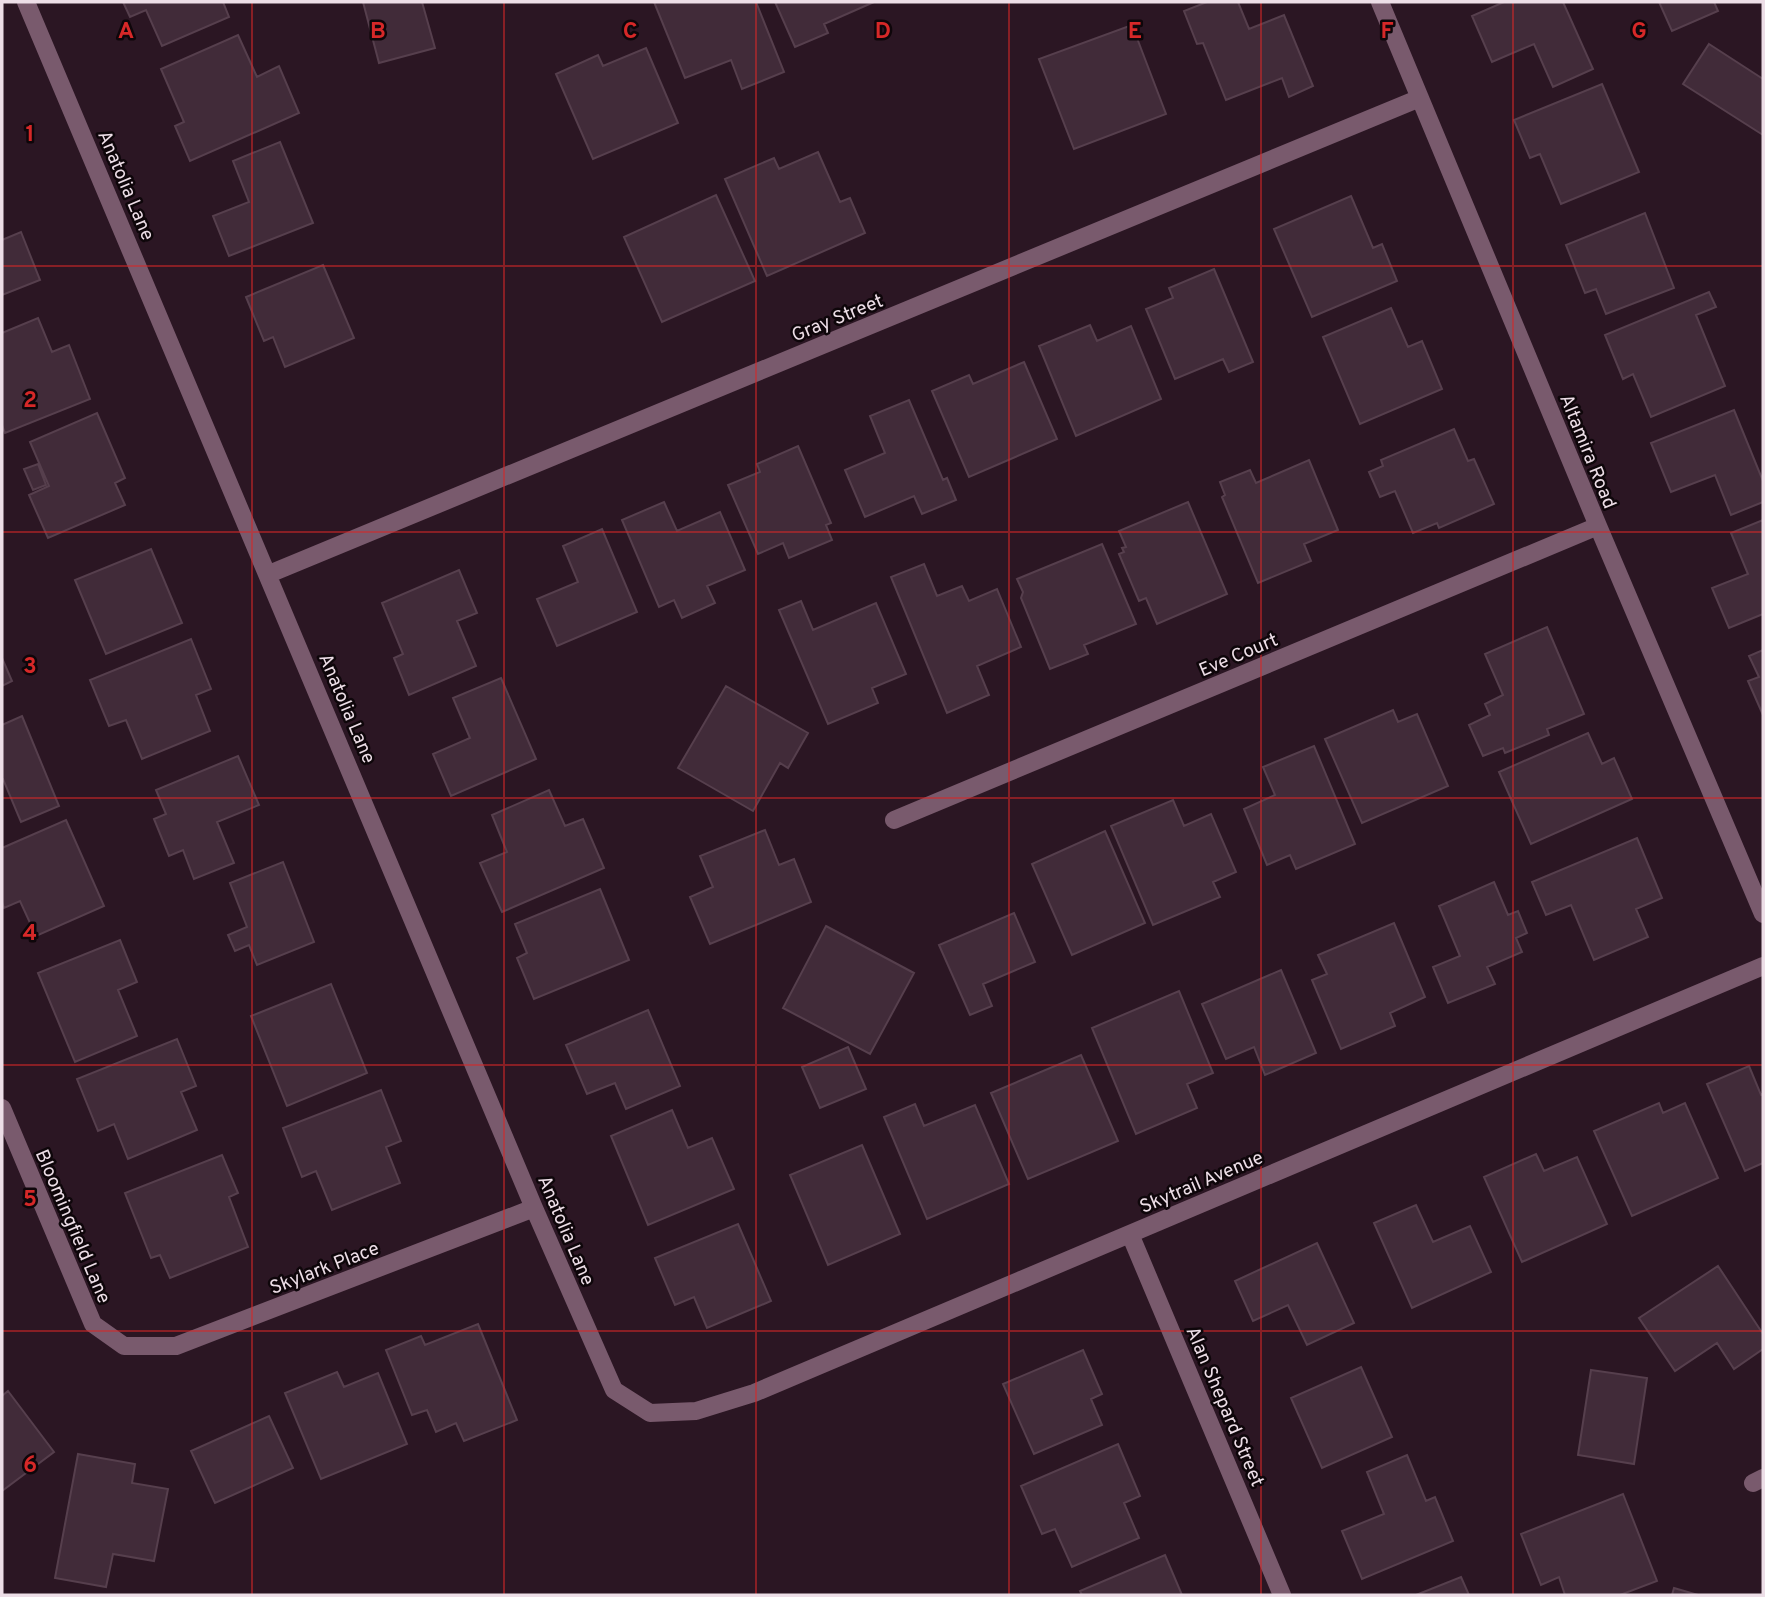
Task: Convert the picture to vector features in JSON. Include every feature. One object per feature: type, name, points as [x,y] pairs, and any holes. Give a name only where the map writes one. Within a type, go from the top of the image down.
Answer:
[{"type":"street","name":"Anatolia Lane","points":[[26,2],[534,1208],[614,1390],[650,1413]]},
{"type":"street","name":"Altamira Road","points":[[1380,2],[1763,914]]},
{"type":"street","name":"Gray Street","points":[[269,574],[1420,99]]},
{"type":"street","name":"Eve Court","points":[[894,820],[1598,526]]},
{"type":"street","name":"Skytrail Avenue","points":[[650,1413],[696,1411],[754,1394],[1763,966]]},
{"type":"street","name":"Bloomingfield Lane","points":[[2,1108],[93,1324],[124,1346]]},
{"type":"street","name":"Skylark Place","points":[[124,1346],[176,1346],[534,1208]]},
{"type":"street","name":"Alan Shepard Street","points":[[1130,1234],[1282,1595]]},
{"type":"building","points":[[123,2],[223,2],[229,17],[162,46],[146,10],[130,17]]},
{"type":"building","points":[[363,2],[422,2],[435,48],[379,63]]},
{"type":"building","points":[[654,2],[756,2],[784,72],[742,89],[731,60],[685,78]]},
{"type":"building","points":[[775,2],[874,2],[824,24],[828,33],[795,47]]},
{"type":"building","points":[[1207,2],[1238,2],[1249,29],[1284,15],[1313,86],[1289,97],[1282,78],[1226,100],[1203,43],[1197,44],[1184,11]]},
{"type":"building","points":[[1504,2],[1563,2],[1593,69],[1553,87],[1534,44],[1492,62],[1472,16]]},
{"type":"building","points":[[1659,2],[1714,2],[1718,11],[1672,31]]},
{"type":"building","points":[[1132,25],[1166,114],[1074,149],[1039,59]]},
{"type":"building","points":[[238,35],[257,77],[279,66],[299,113],[190,161],[175,126],[184,122],[161,69]]},
{"type":"building","points":[[1709,44],[1763,79],[1763,135],[1683,84]]},
{"type":"building","points":[[646,48],[678,123],[593,159],[556,74],[598,55],[603,66]]},
{"type":"building","points":[[1602,84],[1639,172],[1561,204],[1540,154],[1530,158],[1514,120]]},
{"type":"building","points":[[280,142],[313,223],[229,256],[213,216],[249,202],[233,161]]},
{"type":"building","points":[[818,152],[840,202],[850,198],[865,233],[767,276],[725,179],[774,158],[779,169]]},
{"type":"building","points":[[716,195],[755,281],[662,322],[624,237]]},
{"type":"building","points":[[1351,196],[1373,248],[1382,244],[1397,281],[1312,317],[1274,229]]},
{"type":"building","points":[[1645,213],[1674,288],[1606,314],[1596,289],[1585,293],[1566,245]]},
{"type":"building","points":[[21,232],[40,280],[2,295],[2,240]]},
{"type":"building","points":[[323,265],[354,338],[285,367],[273,337],[264,341],[246,297]]},
{"type":"building","points":[[1214,269],[1253,362],[1229,372],[1223,359],[1175,379],[1146,309],[1173,298],[1169,288]]},
{"type":"building","points":[[1709,292],[1716,307],[1696,315],[1725,386],[1651,417],[1633,374],[1623,379],[1605,335]]},
{"type":"building","points":[[1391,308],[1408,347],[1422,341],[1442,389],[1360,424],[1323,337]]},
{"type":"building","points":[[38,318],[52,352],[69,345],[90,399],[5,433],[2,425],[2,333]]},
{"type":"building","points":[[1090,325],[1097,341],[1131,326],[1161,399],[1076,436],[1039,346]]},
{"type":"building","points":[[1024,362],[1057,439],[969,477],[932,391],[969,375],[973,384]]},
{"type":"building","points":[[909,400],[943,480],[947,478],[956,500],[922,514],[914,496],[865,517],[845,470],[885,453],[870,416]]},
{"type":"building","points":[[1734,410],[1763,481],[1763,502],[1731,515],[1715,475],[1671,492],[1651,443]]},
{"type":"building","points":[[97,413],[125,478],[115,483],[125,505],[48,538],[29,495],[49,486],[30,442]]},
{"type":"building","points":[[1454,429],[1468,461],[1474,459],[1494,504],[1439,528],[1437,523],[1413,533],[1395,491],[1380,497],[1369,472],[1383,466],[1381,460]]},
{"type":"building","points":[[798,446],[831,523],[826,525],[832,540],[789,558],[783,543],[758,554],[728,485],[760,472],[757,464]]},
{"type":"building","points":[[1309,460],[1338,530],[1304,544],[1311,561],[1258,583],[1222,497],[1225,495],[1220,482],[1250,470],[1256,483]]},
{"type":"building","points":[[38,464],[46,485],[33,490],[24,469]]},
{"type":"building","points":[[664,502],[677,531],[720,512],[745,570],[707,586],[715,603],[682,618],[674,600],[659,607],[622,520]]},
{"type":"building","points":[[1188,502],[1227,594],[1157,624],[1146,598],[1139,601],[1119,554],[1124,552],[1122,548],[1126,547],[1119,531]]},
{"type":"building","points":[[1763,520],[1763,614],[1729,628],[1712,588],[1748,574],[1731,533]]},
{"type":"building","points":[[602,529],[637,612],[557,646],[537,599],[578,582],[563,546]]},
{"type":"building","points":[[1102,544],[1136,624],[1084,645],[1088,654],[1050,669],[1021,598],[1023,592],[1017,579]]},
{"type":"building","points":[[151,549],[182,623],[106,654],[75,580]]},
{"type":"building","points":[[924,564],[937,596],[962,586],[969,601],[997,589],[1021,647],[977,666],[989,695],[947,713],[891,577]]},
{"type":"building","points":[[459,570],[477,613],[457,621],[476,666],[409,695],[394,658],[403,654],[382,603]]},
{"type":"building","points":[[801,601],[813,630],[876,603],[906,674],[872,688],[878,703],[828,724],[779,610]]},
{"type":"building","points":[[1547,627],[1584,714],[1547,729],[1549,735],[1505,753],[1503,748],[1483,756],[1469,725],[1490,715],[1485,704],[1503,695],[1485,654]]},
{"type":"building","points":[[191,639],[211,689],[196,695],[210,731],[142,759],[126,720],[109,726],[90,680]]},
{"type":"building","points":[[1763,650],[1763,715],[1748,681],[1759,677],[1749,656]]},
{"type":"building","points":[[2,658],[12,681],[2,686]]},
{"type":"building","points":[[501,678],[536,759],[451,796],[433,754],[470,738],[453,698]]},
{"type":"building","points":[[726,686],[808,733],[788,768],[780,763],[753,811],[678,768]]},
{"type":"building","points":[[1393,710],[1398,722],[1417,714],[1448,786],[1362,823],[1325,739]]},
{"type":"building","points":[[22,716],[59,806],[21,822],[2,779],[2,725]]},
{"type":"building","points":[[1588,733],[1602,764],[1614,758],[1632,799],[1531,844],[1499,772]]},
{"type":"building","points":[[1314,746],[1355,844],[1296,869],[1290,855],[1267,865],[1244,809],[1275,795],[1263,767]]},
{"type":"building","points":[[238,756],[259,805],[217,822],[234,863],[194,879],[183,850],[169,856],[154,819],[166,814],[156,790]]},
{"type":"building","points":[[549,790],[565,826],[583,819],[604,868],[502,912],[480,863],[507,852],[492,815]]},
{"type":"building","points":[[1173,800],[1184,826],[1211,814],[1236,872],[1213,882],[1220,897],[1153,925],[1111,826]]},
{"type":"building","points":[[66,820],[104,906],[36,936],[20,901],[4,908],[2,848]]},
{"type":"building","points":[[765,830],[779,865],[794,859],[811,902],[710,944],[690,897],[713,887],[700,856]]},
{"type":"building","points":[[1105,831],[1145,923],[1072,955],[1032,864]]},
{"type":"building","points":[[1637,838],[1662,898],[1636,909],[1648,937],[1594,960],[1571,905],[1546,915],[1532,882]]},
{"type":"building","points":[[283,862],[314,942],[257,965],[249,945],[235,951],[228,935],[247,927],[230,883]]},
{"type":"building","points":[[1494,882],[1508,915],[1518,911],[1527,933],[1516,938],[1522,952],[1487,967],[1495,984],[1448,1003],[1433,967],[1460,956],[1439,906]]},
{"type":"building","points":[[600,889],[629,960],[534,999],[517,958],[527,953],[515,924]]},
{"type":"building","points":[[1014,913],[1035,962],[983,984],[992,1006],[970,1015],[939,945]]},
{"type":"building","points":[[1394,923],[1425,997],[1390,1013],[1395,1026],[1341,1049],[1312,980],[1327,974],[1318,955]]},
{"type":"building","points":[[826,926],[914,973],[870,1054],[783,1008]]},
{"type":"building","points":[[120,940],[137,982],[118,990],[137,1036],[75,1062],[38,973]]},
{"type":"building","points":[[1281,970],[1316,1053],[1265,1075],[1254,1047],[1226,1059],[1202,1004]]},
{"type":"building","points":[[331,984],[367,1073],[287,1106],[251,1016]]},
{"type":"building","points":[[1179,991],[1213,1073],[1187,1084],[1197,1108],[1136,1134],[1092,1028]]},
{"type":"building","points":[[648,1010],[680,1086],[626,1109],[615,1083],[587,1094],[566,1045]]},
{"type":"building","points":[[177,1039],[196,1086],[181,1092],[197,1130],[128,1159],[114,1124],[98,1131],[77,1079]]},
{"type":"building","points":[[848,1047],[866,1089],[820,1108],[802,1067]]},
{"type":"building","points":[[1081,1055],[1118,1141],[1028,1179],[991,1093]]},
{"type":"building","points":[[1749,1066],[1761,1095],[1763,1094],[1763,1163],[1745,1171],[1707,1084]]},
{"type":"building","points":[[381,1090],[401,1141],[386,1147],[400,1183],[332,1210],[316,1171],[302,1177],[283,1128]]},
{"type":"building","points":[[1659,1103],[1663,1113],[1685,1103],[1718,1178],[1632,1216],[1594,1131]]},
{"type":"building","points":[[915,1104],[924,1126],[975,1105],[1009,1184],[927,1219],[884,1117]]},
{"type":"building","points":[[672,1110],[688,1148],[712,1138],[734,1189],[648,1225],[611,1136]]},
{"type":"building","points":[[862,1145],[900,1234],[828,1265],[790,1175]]},
{"type":"building","points":[[1536,1154],[1544,1171],[1577,1157],[1607,1224],[1522,1262],[1484,1177]]},
{"type":"building","points":[[222,1155],[238,1193],[229,1197],[248,1247],[170,1278],[160,1255],[151,1258],[125,1193]]},
{"type":"building","points":[[1416,1205],[1433,1242],[1470,1226],[1491,1272],[1412,1308],[1374,1223]]},
{"type":"building","points":[[738,1224],[771,1301],[707,1328],[694,1297],[675,1305],[655,1258]]},
{"type":"building","points":[[1317,1243],[1354,1323],[1307,1345],[1288,1305],[1253,1321],[1235,1281]]},
{"type":"building","points":[[1718,1266],[1763,1334],[1763,1349],[1734,1369],[1717,1343],[1675,1371],[1639,1318]]},
{"type":"building","points":[[478,1324],[517,1420],[464,1441],[456,1423],[436,1432],[427,1410],[412,1415],[386,1350],[421,1336],[425,1345]]},
{"type":"building","points":[[1083,1350],[1102,1394],[1091,1399],[1102,1425],[1034,1454],[1003,1384]]},
{"type":"building","points":[[1361,1367],[1392,1437],[1322,1468],[1291,1398]]},
{"type":"building","points":[[1591,1370],[1647,1378],[1634,1464],[1578,1455]]},
{"type":"building","points":[[337,1372],[344,1387],[378,1373],[407,1444],[321,1479],[285,1393]]},
{"type":"building","points":[[8,1391],[54,1452],[2,1491],[2,1396]]},
{"type":"building","points":[[269,1416],[293,1468],[215,1503],[191,1451]]},
{"type":"building","points":[[1118,1444],[1140,1496],[1124,1503],[1139,1538],[1072,1567],[1055,1529],[1042,1534],[1021,1486]]},
{"type":"building","points":[[78,1454],[135,1464],[132,1483],[168,1489],[154,1561],[113,1554],[106,1587],[55,1578]]},
{"type":"building","points":[[1407,1455],[1426,1501],[1435,1497],[1453,1541],[1362,1579],[1342,1531],[1384,1514],[1367,1472]]},
{"type":"building","points":[[1623,1494],[1657,1581],[1620,1595],[1565,1595],[1559,1577],[1541,1585],[1521,1534]]},
{"type":"building","points":[[1165,1555],[1182,1595],[1082,1595],[1080,1591]]},
{"type":"building","points":[[1461,1577],[1469,1595],[1416,1595]]},
{"type":"building","points":[[1674,1588],[1698,1595],[1672,1595]]}]
